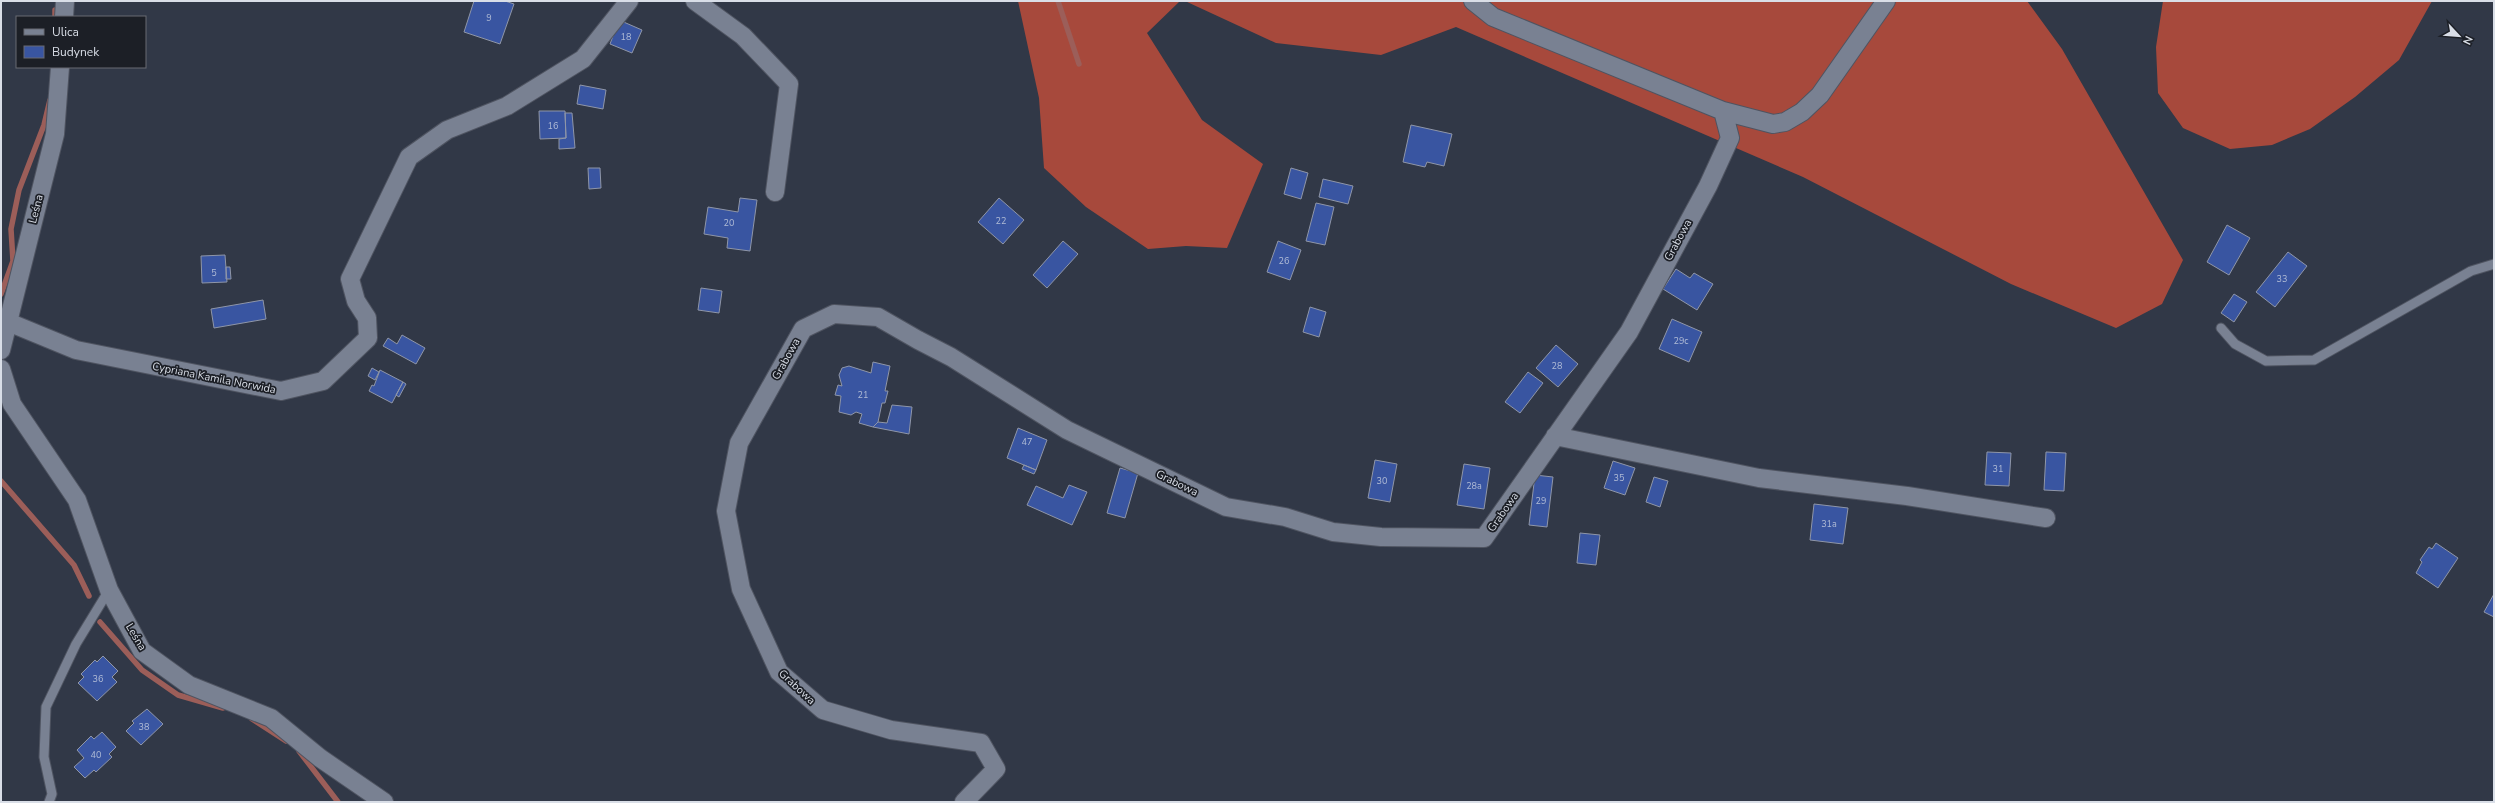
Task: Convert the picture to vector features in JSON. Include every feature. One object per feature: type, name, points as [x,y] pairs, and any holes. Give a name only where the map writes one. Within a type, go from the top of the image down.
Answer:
[{"type":"street","points":[[64,16],[65,1]]},
{"type":"street","name":"Cypriana Kamila Norwida","points":[[8,322],[76,350],[281,391],[323,381],[368,338],[367,318],[356,301],[350,279],[409,158],[448,130],[507,106],[583,59],[629,1]]},
{"type":"street","points":[[695,1],[743,36],[789,84],[776,192]]},
{"type":"street","points":[[1473,1],[1492,17],[1723,111],[1773,124],[1784,122],[1802,112],[1820,95],[1886,1]]},
{"type":"street","name":"Leśna","points":[[1,350],[55,134],[60,68]]},
{"type":"street","name":"Grabowa","points":[[964,802],[996,769],[981,743],[891,730],[822,710],[778,672],[741,589],[726,510],[739,443],[803,329],[834,314],[878,317],[951,357],[1067,430],[1226,507],[1285,517],[1333,532],[1381,537],[1484,538],[1629,332],[1708,186],[1730,138],[1723,111]]},
{"type":"street","name":"Leśna","points":[[1,369],[12,404],[77,500],[109,590],[142,651],[189,685],[271,718],[320,758],[384,802]]},
{"type":"street","points":[[1556,436],[1759,478],[1907,496],[2046,518]]},
{"type":"lane","points":[[2221,328],[2235,344],[2266,361],[2314,360],[2471,270],[2494,264]]},
{"type":"lane","points":[[49,802],[52,794],[44,758],[46,707],[76,644],[109,590]]},
{"type":"shaded area","points":[[1018,1],[1180,1],[1147,33],[1202,120],[1263,164],[1227,248],[1186,246],[1148,249],[1086,207],[1044,168],[1039,98]]},
{"type":"shaded area","points":[[1185,1],[2027,1],[2062,49],[2183,260],[2162,304],[2116,328],[2011,284],[1803,177],[1456,27],[1381,55],[1276,43]]},
{"type":"shaded area","points":[[2163,1],[2432,1],[2399,60],[2355,97],[2310,129],[2272,145],[2230,149],[2183,128],[2158,93],[2156,47]]},
{"type":"building","points":[[474,1],[505,1],[514,4],[500,44],[464,32]]},
{"type":"building","points":[[619,20],[642,30],[632,53],[610,44]]},
{"type":"building","points":[[580,85],[606,90],[603,109],[577,104]]},
{"type":"building","points":[[539,111],[565,111],[566,138],[540,139]]},
{"type":"building","points":[[565,113],[572,113],[575,148],[559,149],[559,139],[566,138]]},
{"type":"building","points":[[1411,125],[1452,134],[1444,166],[1427,162],[1425,167],[1403,162]]},
{"type":"building","points":[[588,168],[600,168],[601,188],[589,189]]},
{"type":"building","points":[[1291,168],[1308,173],[1301,199],[1284,194]]},
{"type":"building","points":[[1323,179],[1353,186],[1348,204],[1319,197]]},
{"type":"building","points":[[740,198],[757,200],[750,251],[727,248],[728,238],[704,234],[708,207],[738,212]]},
{"type":"building","points":[[999,198],[1024,220],[1003,244],[978,222]]},
{"type":"building","points":[[1316,203],[1334,207],[1325,245],[1306,241]]},
{"type":"building","points":[[2227,225],[2250,238],[2229,275],[2207,262]]},
{"type":"building","points":[[1063,241],[1078,254],[1047,288],[1033,275]]},
{"type":"building","points":[[1278,241],[1301,250],[1290,280],[1267,272]]},
{"type":"building","points":[[2288,252],[2307,266],[2275,307],[2256,292]]},
{"type":"building","points":[[225,255],[227,282],[202,283],[201,256]]},
{"type":"building","points":[[226,267],[230,267],[231,279],[226,279]]},
{"type":"building","points":[[1676,269],[1690,278],[1694,273],[1713,284],[1697,310],[1663,289]]},
{"type":"building","points":[[701,288],[722,291],[719,313],[698,310]]},
{"type":"building","points":[[2234,294],[2247,302],[2234,322],[2221,313]]},
{"type":"building","points":[[263,300],[266,319],[214,328],[211,309]]},
{"type":"building","points":[[1310,307],[1326,312],[1319,337],[1303,332]]},
{"type":"building","points":[[1672,319],[1702,332],[1689,362],[1659,349]]},
{"type":"building","points":[[402,335],[425,348],[416,364],[383,346],[388,338],[397,344]]},
{"type":"building","points":[[1556,345],[1578,364],[1558,387],[1536,368]]},
{"type":"building","points":[[873,362],[890,366],[885,391],[888,391],[885,403],[882,403],[878,422],[873,427],[859,423],[862,414],[856,412],[851,415],[839,412],[841,396],[835,395],[838,385],[842,386],[839,375],[842,368],[849,366],[871,373]]},
{"type":"building","points":[[372,368],[379,372],[375,380],[368,376]]},
{"type":"building","points":[[380,370],[403,382],[392,403],[369,391],[372,385],[374,386]]},
{"type":"building","points":[[1528,372],[1543,383],[1520,413],[1505,402]]},
{"type":"building","points":[[403,382],[406,384],[399,397],[396,395]]},
{"type":"building","points":[[892,405],[912,407],[909,434],[873,427],[878,422],[887,423]]},
{"type":"building","points":[[1018,428],[1047,440],[1036,470],[1007,458]]},
{"type":"building","points":[[1987,452],[2011,453],[2009,486],[1985,485]]},
{"type":"building","points":[[2046,452],[2066,453],[2064,491],[2044,490]]},
{"type":"building","points":[[1375,460],[1397,464],[1390,502],[1368,498]]},
{"type":"building","points":[[1613,461],[1635,468],[1625,495],[1604,488]]},
{"type":"building","points":[[1464,464],[1490,468],[1484,509],[1457,505]]},
{"type":"building","points":[[1024,465],[1036,470],[1034,474],[1022,469]]},
{"type":"building","points":[[1120,468],[1138,473],[1125,518],[1107,513]]},
{"type":"building","points":[[1535,475],[1553,477],[1547,527],[1529,525]]},
{"type":"building","points":[[1654,477],[1668,481],[1660,507],[1646,502]]},
{"type":"building","points":[[1069,485],[1087,492],[1072,525],[1027,505],[1036,486],[1063,498]]},
{"type":"building","points":[[1814,504],[1848,508],[1843,544],[1810,540]]},
{"type":"building","points":[[1580,533],[1600,535],[1596,565],[1577,563]]},
{"type":"building","points":[[2436,543],[2458,558],[2438,588],[2416,573],[2422,562],[2420,560],[2429,547],[2432,549]]},
{"type":"building","points":[[2494,594],[2494,617],[2484,612]]},
{"type":"building","points":[[103,656],[118,671],[112,677],[117,682],[97,701],[78,683],[84,677],[81,674],[95,660],[97,662]]},
{"type":"building","points":[[147,709],[163,724],[141,745],[126,731],[134,723],[132,721]]},
{"type":"building","points":[[102,732],[116,747],[109,754],[112,757],[96,772],[94,770],[85,778],[74,767],[84,758],[77,750],[91,736],[94,739]]},
{"type":"waterway","points":[[1058,1],[1079,64]]},
{"type":"waterway","points":[[55,10],[55,16]]},
{"type":"waterway","points":[[1,294],[13,261],[11,229],[19,190],[44,125],[50,100]]},
{"type":"waterway","points":[[1,481],[74,565],[89,596]]},
{"type":"waterway","points":[[100,622],[142,670],[178,695],[223,708]]},
{"type":"waterway","points":[[252,719],[286,741]]},
{"type":"waterway","points":[[299,751],[338,802]]}]
